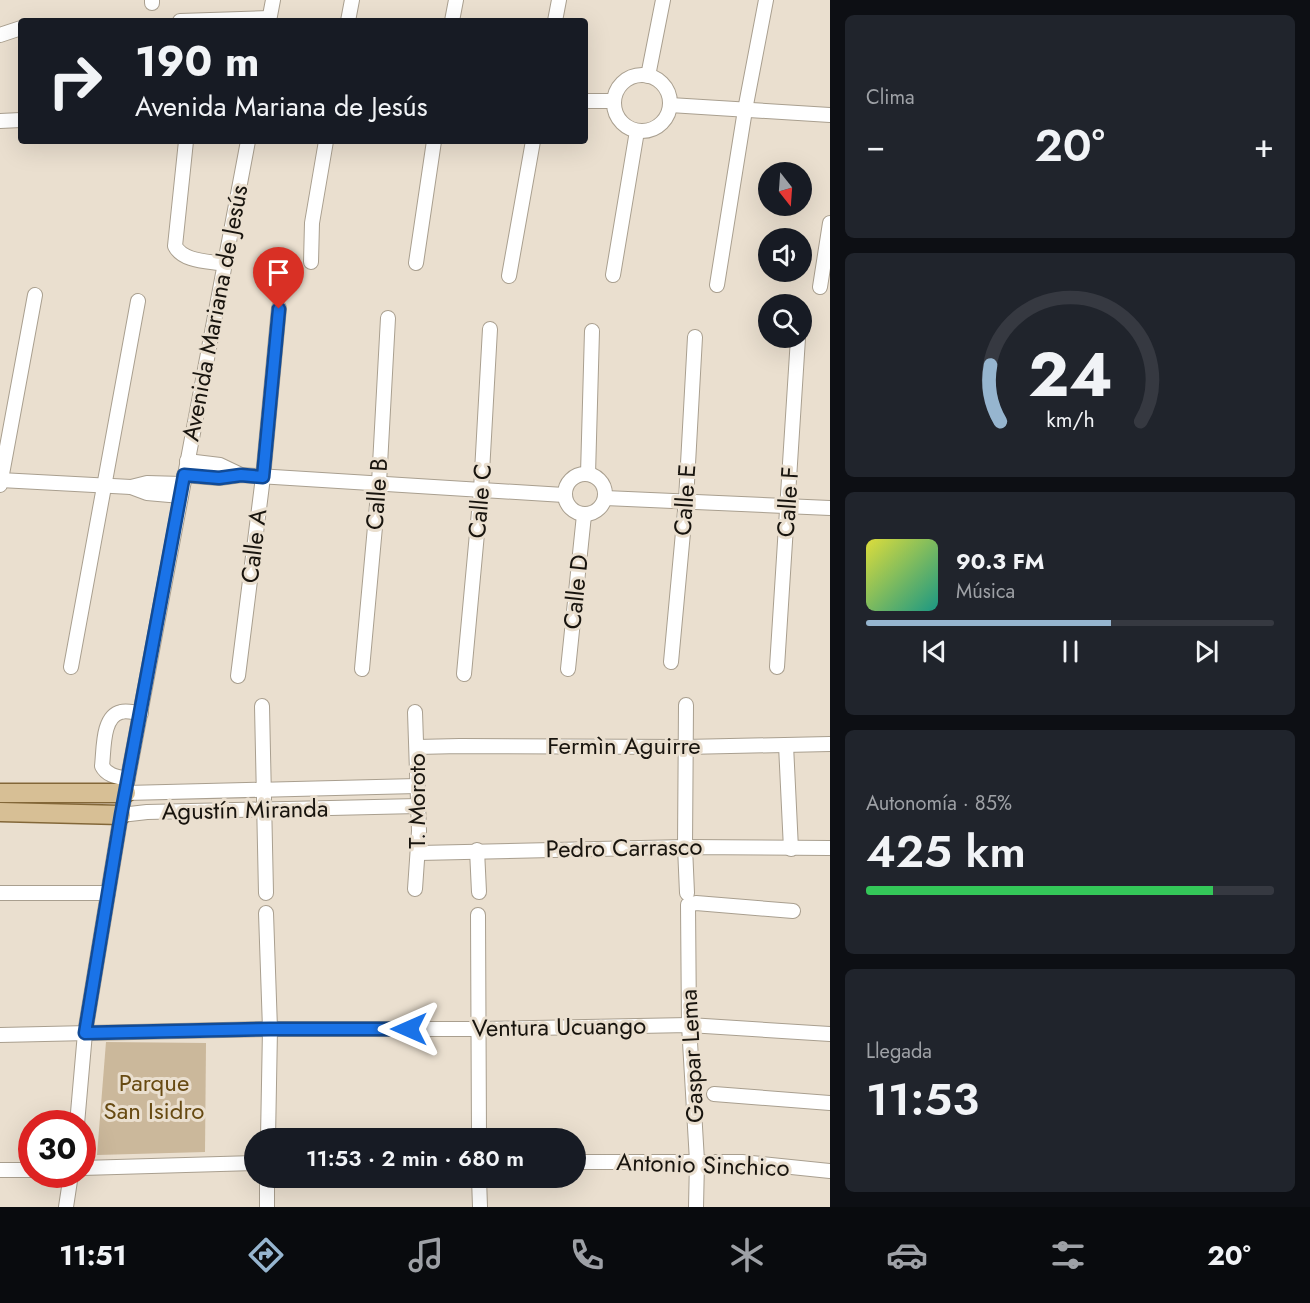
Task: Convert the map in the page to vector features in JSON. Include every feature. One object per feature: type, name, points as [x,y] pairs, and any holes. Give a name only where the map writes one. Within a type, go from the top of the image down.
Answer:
[{"type":"main road","name":"Agustín Miranda","points":[[0,793],[127,786]]},
{"type":"main road","name":"Agustín Miranda","points":[[0,812],[121,815]]},
{"type":"street","points":[[269,18],[273,0]]},
{"type":"street","points":[[349,18],[352,0]]},
{"type":"street","points":[[453,18],[456,0]]},
{"type":"street","points":[[555,18],[558,0]]},
{"type":"street","points":[[648,76],[663,0]]},
{"type":"street","points":[[717,285],[745,110],[766,0]]},
{"type":"street","points":[[0,35],[18,29]]},
{"type":"street","points":[[648,76],[655,78],[665,87],[670,105],[667,117],[661,124],[654,129],[637,131],[622,124],[614,101],[620,87],[626,81],[633,77],[648,76]]},
{"type":"street","points":[[588,101],[614,101]]},
{"type":"street","points":[[670,105],[830,115]]},
{"type":"street","points":[[0,121],[18,120]]},
{"type":"street","points":[[614,275],[637,131]]},
{"type":"street","points":[[186,144],[175,246],[185,256],[225,264]]},
{"type":"street","name":"Avenida Mariana de Jesús","points":[[78,1110],[85,1033],[121,815],[247,144]]},
{"type":"street","points":[[311,262],[312,223],[325,144]]},
{"type":"street","points":[[416,263],[434,144]]},
{"type":"street","points":[[509,276],[531,144]]},
{"type":"street","points":[[820,286],[830,223]]},
{"type":"street","points":[[35,295],[0,482],[147,488],[184,479],[241,475],[564,495]]},
{"type":"street","points":[[71,667],[138,301]]},
{"type":"street","name":"Calle A","points":[[238,676],[263,477],[279,309]]},
{"type":"street","name":"Calle B","points":[[362,669],[379,483],[388,318]]},
{"type":"street","name":"Calle C","points":[[464,674],[481,490],[490,329]]},
{"type":"street","points":[[588,474],[592,331]]},
{"type":"street","name":"Calle E","points":[[671,662],[686,500],[695,336]]},
{"type":"street","name":"Calle F","points":[[777,667],[797,348]]},
{"type":"street","points":[[588,474],[603,485],[605,498],[600,508],[584,515],[572,511],[564,495],[571,479],[588,474]]},
{"type":"street","points":[[605,498],[830,508]]},
{"type":"street","name":"Calle D","points":[[568,669],[584,515]]},
{"type":"street","name":"Gaspar Lema","points":[[686,705],[685,847],[689,1025],[697,1161],[696,1207]]},
{"type":"street","points":[[262,706],[266,893]]},
{"type":"street","points":[[127,786],[104,769],[107,726],[114,715],[123,711],[141,713]]},
{"type":"street","name":"T. Moroto","points":[[415,712],[419,853],[415,890]]},
{"type":"street","name":"Fermìn Aguirre","points":[[417,747],[685,747],[830,744]]},
{"type":"street","points":[[786,745],[791,849]]},
{"type":"street","name":"Agustín Miranda","points":[[127,786],[264,790],[417,786]]},
{"type":"street","name":"Agustín Miranda","points":[[121,815],[147,812],[418,806]]},
{"type":"street","name":"Pedro Carrasco","points":[[419,853],[685,847],[830,848]]},
{"type":"street","points":[[477,850],[479,892]]},
{"type":"street","points":[[0,893],[108,893]]},
{"type":"street","points":[[687,899],[696,903],[793,911]]},
{"type":"street","points":[[266,913],[270,1029],[268,1128]]},
{"type":"street","points":[[478,915],[479,1128]]},
{"type":"street","name":"Ventura Ucuango","points":[[0,1035],[270,1029],[479,1029],[689,1025],[830,1034]]},
{"type":"street","points":[[714,1094],[830,1103]]},
{"type":"street","name":"Antonio Sinchico","points":[[586,1162],[742,1162],[830,1171]]},
{"type":"street","points":[[96,1168],[244,1163]]},
{"type":"street","points":[[0,1170],[18,1170]]},
{"type":"street","points":[[66,1207],[69,1188]]},
{"type":"street","points":[[267,1188],[267,1207]]},
{"type":"street","points":[[479,1188],[480,1207]]},
{"type":"green space","name":"Parque San Isidro","points":[[106,1042],[206,1043],[205,1152],[97,1155]]},
{"type":"route","points":[[279,309],[263,477],[241,475],[219,478],[184,475],[121,815],[85,1033],[409,1029]]}]
